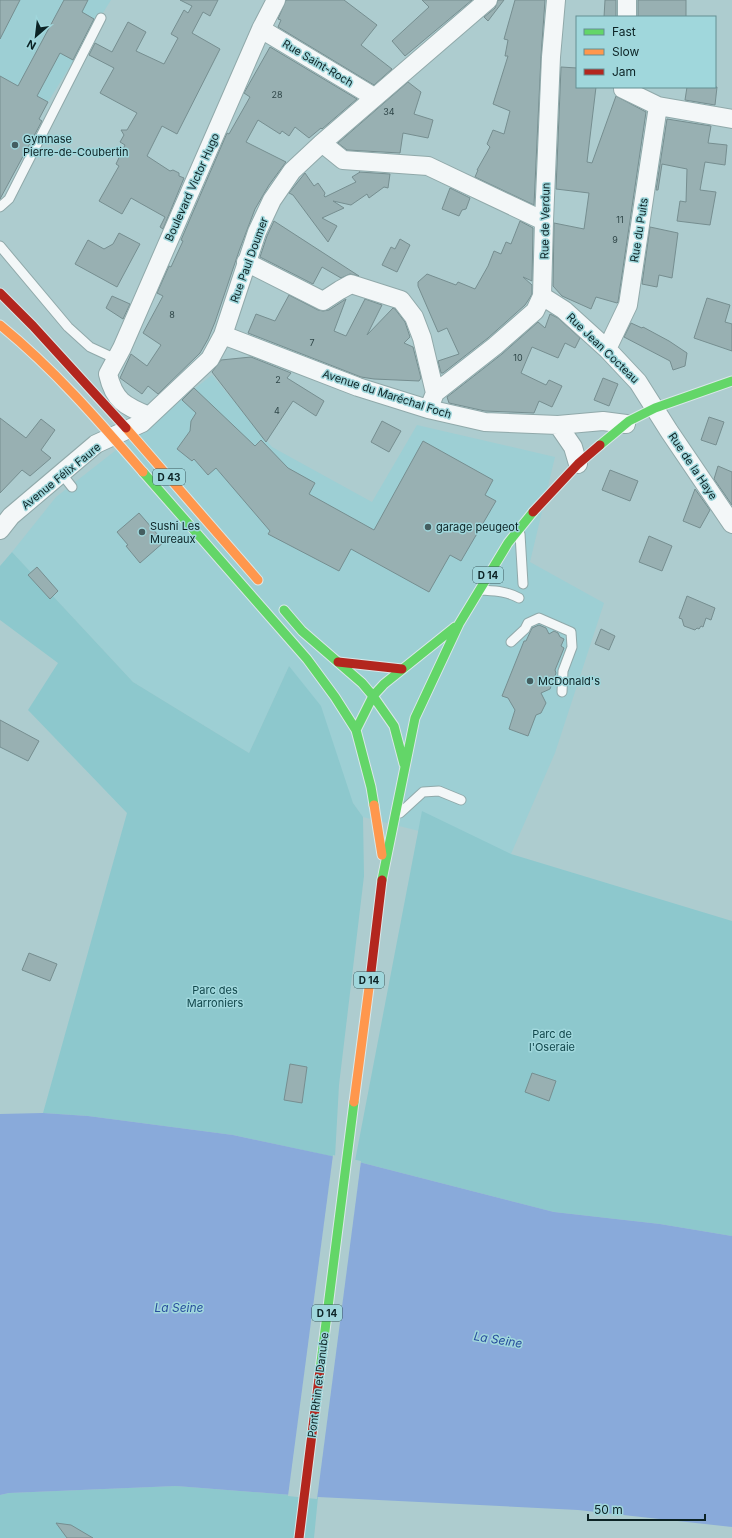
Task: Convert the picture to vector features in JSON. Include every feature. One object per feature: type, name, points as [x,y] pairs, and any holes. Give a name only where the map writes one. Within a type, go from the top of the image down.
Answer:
[{"type":"main road","name":"D 43","points":[[0,293],[33,326],[83,382],[120,434],[307,659],[360,729]]},
{"type":"main road","name":"D 43","points":[[0,325],[120,434],[266,589]]},
{"type":"main road","name":"D 14","points":[[384,866],[415,718],[459,624],[508,543],[534,510],[578,464],[626,424],[655,408],[732,381]]},
{"type":"main road","points":[[277,601],[302,631],[338,662],[373,696],[390,727],[405,767]]},
{"type":"main road","name":"D 14","points":[[384,866],[360,729],[373,696],[384,684],[459,624]]},
{"type":"main road","points":[[338,662],[402,669]]},
{"type":"main road","points":[[390,727],[415,718]]},
{"type":"main road","name":"Pont Rhin et Danube","points":[[299,1536],[384,866]]},
{"type":"street","name":"Boulevard Victor Hugo","points":[[112,366],[261,30],[276,0]]},
{"type":"street","name":"Rue Paul Doumer","points":[[120,434],[139,425],[210,359],[222,336],[257,232],[272,200],[292,171],[374,97],[488,0]]},
{"type":"street","name":"Rue de Verdun","points":[[435,393],[495,346],[535,312],[542,296],[551,57],[556,0]]},
{"type":"street","points":[[627,16],[628,0]]},
{"type":"street","name":"Rue Saint-Roch","points":[[261,30],[374,97]]},
{"type":"street","points":[[623,88],[658,106],[732,119]]},
{"type":"street","name":"Rue du Puits","points":[[606,349],[628,305],[658,106]]},
{"type":"street","points":[[322,143],[343,160],[428,166],[544,221]]},
{"type":"street","points":[[246,262],[323,301],[351,284],[401,300],[414,317],[422,338],[435,393],[428,409]]},
{"type":"street","name":"Rue Jean Cocteau","points":[[542,296],[564,310],[606,349],[638,382],[655,408]]},
{"type":"street","name":"Avenue du Maréchal Foch","points":[[222,336],[358,387],[428,409],[485,422],[558,425],[603,422],[626,424]]},
{"type":"street","points":[[83,382],[112,366]]},
{"type":"street","points":[[112,366],[111,386],[120,400],[149,416]]},
{"type":"street","name":"Rue de la Haye","points":[[655,408],[732,524]]},
{"type":"street","points":[[558,425],[573,447],[578,464]]},
{"type":"street","name":"Avenue Félix Faure","points":[[0,530],[11,516],[96,444],[120,434]]},
{"type":"lane","points":[[0,207],[9,199],[101,18]]},
{"type":"lane","points":[[0,246],[68,327],[112,366]]},
{"type":"lane","points":[[61,473],[72,487]]},
{"type":"lane","points":[[520,528],[523,584]]},
{"type":"lane","points":[[479,590],[510,593],[519,598]]},
{"type":"lane","points":[[512,642],[525,630],[528,623],[539,618],[571,632],[572,647],[563,671],[562,692]]},
{"type":"lane","points":[[394,818],[423,792],[439,791],[461,800]]},
{"type":"shaded area","points":[[0,0],[111,0],[48,102],[0,76]]},
{"type":"shaded area","points":[[212,375],[272,447],[372,502],[417,425],[555,457],[530,562],[604,603],[555,753],[511,854],[363,817],[353,803],[289,666],[249,753],[133,682],[12,552],[56,497]]},
{"type":"green space","name":"Parc des Marroniers","points":[[12,552],[133,682],[249,753],[289,666],[321,706],[353,803],[363,817],[364,876],[339,1085],[335,1157],[233,1135],[88,1116],[43,1113],[127,813],[28,710],[58,663],[0,620],[0,566]]},
{"type":"green space","name":"Parc de l'Oseraie","points":[[422,811],[511,854],[732,921],[732,1236],[660,1224],[554,1212],[355,1161]]},
{"type":"green space","points":[[176,1486],[318,1497],[314,1538],[0,1538],[0,1495],[9,1493]]},
{"type":"water","name":"La Seine","points":[[43,1113],[88,1116],[233,1135],[355,1161],[554,1212],[660,1224],[732,1236],[732,1527],[578,1510],[318,1497],[176,1486],[9,1493],[0,1495],[0,1114]]},
{"type":"pier","points":[[333,1155],[361,1161],[317,1499],[288,1496]]},
{"type":"building","points":[[0,0],[20,0],[0,39]]},
{"type":"building","points":[[64,0],[88,0],[82,12],[94,19],[73,60],[60,53],[37,96],[48,102],[39,119],[42,121],[0,199],[0,76],[18,86]]},
{"type":"building","points":[[180,0],[218,0],[210,16],[203,12],[192,33],[220,49],[177,134],[162,126],[147,156],[170,171],[173,170],[179,173],[179,176],[184,178],[163,229],[160,227],[165,217],[131,198],[122,214],[99,201],[119,166],[116,164],[125,145],[120,142],[124,135],[121,130],[127,130],[137,113],[100,93],[114,68],[89,55],[95,43],[112,52],[128,22],[146,32],[136,51],[164,64],[178,38],[171,34],[184,10],[188,13],[192,6]]},
{"type":"building","points":[[286,0],[344,0],[377,25],[361,45],[392,69],[374,85],[278,27],[281,20],[278,19]]},
{"type":"building","points":[[422,0],[472,0],[405,56],[392,41],[429,7]]},
{"type":"building","points":[[498,0],[504,0],[488,21],[484,17],[495,8]]},
{"type":"building","points":[[515,0],[545,0],[534,205],[475,177],[477,170],[490,147],[487,144],[493,130],[504,134],[510,111],[493,104],[508,56],[505,56],[508,40],[504,39]]},
{"type":"building","points":[[605,0],[616,0],[616,16],[604,16]]},
{"type":"building","points":[[638,0],[686,0],[686,16],[638,16]]},
{"type":"building","points":[[270,47],[357,99],[322,129],[321,128],[309,138],[295,127],[289,136],[282,131],[280,134],[258,120],[246,142],[286,162],[269,185],[255,209],[215,322],[200,353],[158,394],[148,386],[142,394],[120,378],[131,354],[147,366],[161,345],[143,333],[163,296],[157,293],[169,266],[171,267],[183,241],[181,240],[227,133],[229,134],[250,97],[244,93]]},
{"type":"building","points":[[561,67],[576,68],[576,88],[596,88],[587,162],[592,163],[616,96],[646,112],[617,303],[596,297],[591,309],[562,296],[553,286],[554,223],[584,229],[589,193],[556,189]]},
{"type":"building","points":[[408,82],[421,92],[414,114],[433,120],[428,138],[403,133],[400,153],[347,150],[338,143]]},
{"type":"building","points":[[717,87],[715,105],[685,100],[687,88]]},
{"type":"building","points":[[667,119],[711,126],[708,143],[727,145],[725,165],[705,162],[700,190],[716,192],[710,225],[677,221],[680,201],[686,202],[687,169],[662,164],[658,190],[656,190]]},
{"type":"building","points":[[360,172],[390,174],[388,188],[384,187],[369,198],[367,194],[351,205],[333,201],[344,208],[322,218],[337,226],[328,242],[293,195],[289,193],[305,173],[314,186],[318,183],[325,193],[325,197],[356,182],[352,177]]},
{"type":"building","points":[[450,188],[470,198],[466,209],[462,210],[459,216],[442,209]]},
{"type":"building","points":[[274,221],[359,276],[350,274],[341,278],[322,267],[313,284],[260,257]]},
{"type":"building","points":[[520,221],[533,228],[532,281],[523,277],[532,285],[532,294],[525,305],[488,338],[441,373],[438,361],[459,354],[447,328],[438,332],[418,286],[418,282],[427,274],[456,285],[458,282],[475,289],[488,266],[494,251],[501,254],[506,242],[511,244]]},
{"type":"building","points":[[650,227],[678,233],[672,278],[659,275],[657,287],[642,284]]},
{"type":"building","points":[[119,233],[140,244],[117,287],[75,264],[88,240],[104,249],[113,244]]},
{"type":"building","points":[[400,239],[410,245],[397,272],[382,265],[391,247],[395,249]]},
{"type":"building","points":[[289,295],[318,310],[323,311],[329,310],[346,299],[334,331],[346,336],[365,299],[382,305],[367,335],[393,308],[395,309],[405,322],[410,337],[404,343],[413,347],[421,378],[419,381],[361,377],[248,333],[256,314],[275,321]]},
{"type":"building","points":[[112,296],[130,304],[123,319],[106,308]]},
{"type":"building","points":[[707,298],[730,305],[725,322],[732,324],[732,351],[694,338]]},
{"type":"building","points":[[550,314],[558,318],[580,338],[575,348],[565,343],[558,358],[532,347],[521,373],[546,385],[549,380],[562,386],[552,407],[539,401],[534,413],[485,411],[449,403],[447,397],[502,354],[538,322],[545,328]]},
{"type":"building","points":[[631,323],[642,328],[643,327],[687,353],[685,366],[673,370],[670,361],[624,337]]},
{"type":"building","points":[[251,357],[291,373],[287,378],[324,401],[316,416],[293,401],[266,442],[212,372],[221,360]]},
{"type":"building","points":[[603,378],[618,384],[609,406],[594,400]]},
{"type":"building","points":[[194,388],[255,446],[261,440],[288,468],[315,483],[309,494],[374,530],[423,441],[493,480],[485,495],[496,501],[461,561],[450,555],[429,592],[351,549],[339,571],[268,534],[270,531],[216,468],[208,475],[194,459],[192,461],[177,449],[190,431],[191,421],[196,413],[182,400]]},
{"type":"building","points":[[709,417],[724,422],[716,445],[701,440]]},
{"type":"building","points":[[0,418],[26,438],[41,419],[55,430],[41,450],[51,458],[30,476],[22,470],[0,493]]},
{"type":"building","points":[[382,421],[401,431],[389,452],[371,442]]},
{"type":"building","points":[[718,466],[732,472],[732,505],[714,479]]},
{"type":"building","points":[[610,470],[638,481],[630,501],[602,490]]},
{"type":"building","points":[[695,489],[710,510],[700,528],[683,521]]},
{"type":"building","points":[[139,513],[164,542],[140,563],[117,532]]},
{"type":"building","points":[[649,536],[672,546],[662,571],[639,562]]},
{"type":"building","points":[[37,567],[58,591],[50,599],[28,575]]},
{"type":"building","points":[[687,596],[715,608],[711,620],[706,618],[703,627],[701,626],[699,629],[697,628],[695,630],[684,626],[682,619],[679,618]]},
{"type":"building","name":"McDonald's","points":[[539,625],[546,628],[549,634],[554,631],[558,633],[560,637],[564,639],[561,646],[564,648],[555,670],[556,673],[550,689],[541,693],[546,703],[541,713],[536,715],[528,736],[509,729],[515,710],[508,698],[502,696],[524,641],[526,641],[532,628]]},
{"type":"building","points":[[601,629],[615,636],[609,650],[595,644]]},
{"type":"building","points":[[0,720],[39,741],[28,761],[0,747]]},
{"type":"building","points":[[29,953],[57,964],[50,981],[22,970]]},
{"type":"building","points":[[290,1064],[307,1067],[302,1103],[284,1100]]},
{"type":"building","points":[[532,1073],[556,1081],[549,1101],[525,1092]]},
{"type":"building","points":[[56,1523],[71,1525],[93,1538],[67,1538]]},
{"type":"traffic: fast","points":[[600,445],[629,421],[655,408],[732,381]]},
{"type":"traffic: fast","points":[[143,472],[307,659],[335,697],[356,730],[371,787],[374,805]]},
{"type":"traffic: fast","points":[[382,880],[415,718],[459,624],[508,543],[533,512]]},
{"type":"traffic: fast","points":[[284,610],[302,631],[362,683],[373,696],[394,726],[404,764]]},
{"type":"traffic: fast","points":[[356,730],[373,696],[384,684],[455,627]]},
{"type":"traffic: fast","points":[[320,1370],[354,1102]]},
{"type":"traffic: slow","points":[[0,325],[57,377],[143,472]]},
{"type":"traffic: slow","points":[[126,428],[258,580]]},
{"type":"traffic: slow","points":[[374,805],[382,855]]},
{"type":"traffic: slow","points":[[354,1102],[370,980]]},
{"type":"traffic: jam","points":[[0,293],[33,326],[126,428]]},
{"type":"traffic: jam","points":[[533,512],[578,464],[600,445]]},
{"type":"traffic: jam","points":[[338,662],[402,669]]},
{"type":"traffic: jam","points":[[370,980],[382,880]]},
{"type":"traffic: jam","points":[[299,1538],[320,1370]]},
{"type":"place","name":"Gymnase Pierre-de-Coubertin","points":[[15,145]]},
{"type":"place","name":"garage peugeot","points":[[428,527]]},
{"type":"place","name":"Sushi Les Mureaux","points":[[142,532]]},
{"type":"place","name":"McDonald's","points":[[530,681]]}]
